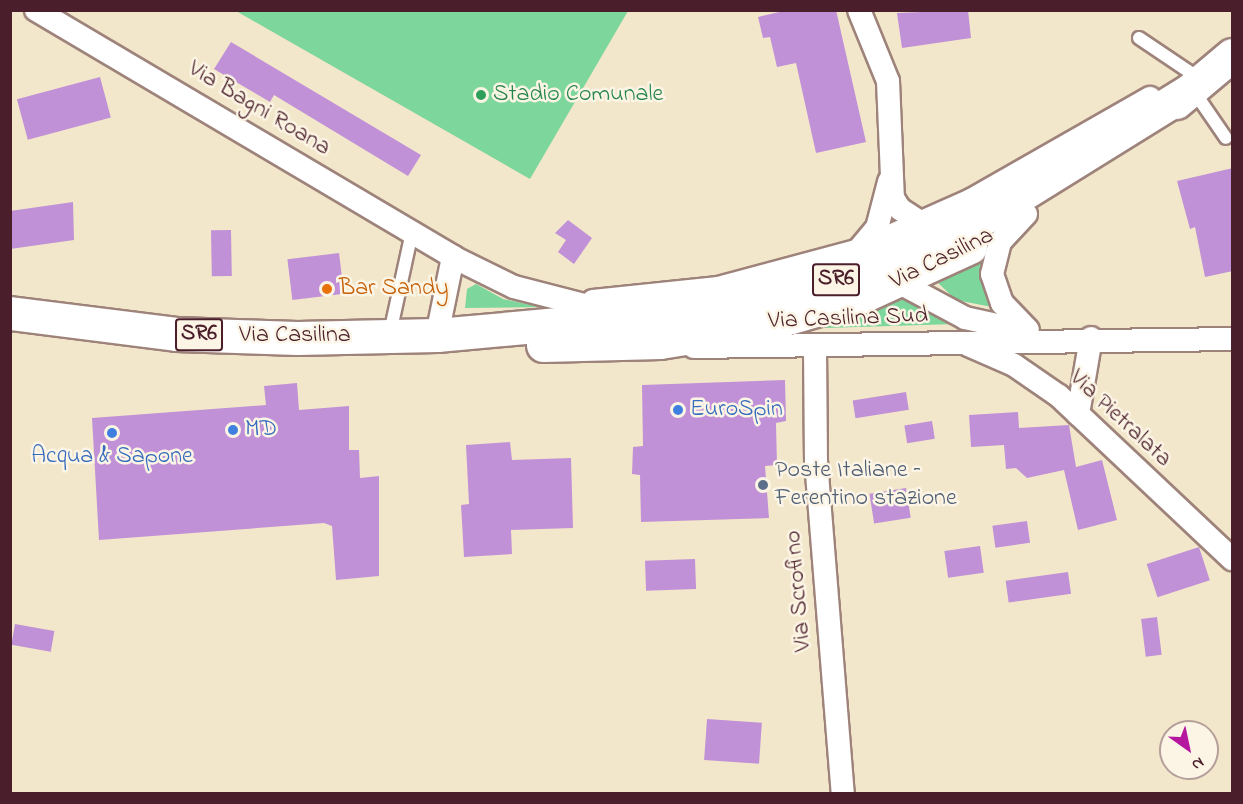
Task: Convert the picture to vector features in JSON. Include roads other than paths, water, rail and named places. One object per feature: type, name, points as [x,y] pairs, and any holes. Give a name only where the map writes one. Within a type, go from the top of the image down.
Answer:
[{"type":"main road","name":"Via Casilina","points":[[437,335],[557,346],[660,342],[775,323],[898,282],[1026,214],[1110,156],[1233,56]]},
{"type":"main road","name":"Via Casilina","points":[[10,313],[176,334],[389,336],[437,335],[637,319],[768,300],[855,273],[987,216],[1197,85]]},
{"type":"street","name":"Via Bagni Roana","points":[[36,10],[453,257],[514,287],[637,319]]},
{"type":"street","points":[[856,251],[877,228],[889,180],[888,81],[859,10]]},
{"type":"street","points":[[573,301],[709,290],[856,251],[923,224],[1149,99],[1197,85]]},
{"type":"street","points":[[889,180],[900,210],[923,224]]},
{"type":"street","points":[[1026,214],[1000,242],[992,273],[1002,303],[1035,335],[1038,379]]},
{"type":"street","points":[[437,335],[453,257]]},
{"type":"street","points":[[768,300],[898,282],[950,313],[1035,335]]},
{"type":"street","name":"Via Casilina Sud","points":[[660,342],[815,348],[1035,335],[1091,338],[1233,339]]},
{"type":"street","points":[[1078,414],[1091,338]]},
{"type":"street","name":"Via Pietralata","points":[[956,341],[1038,379],[1233,559]]},
{"type":"street","name":"Via Scrofino","points":[[815,348],[816,461],[843,794]]},
{"type":"lane","points":[[1138,38],[1197,85],[1226,138]]},
{"type":"lane","points":[[389,336],[412,232]]},
{"type":"place","name":"Stadio Comunale","points":[[481,95]]},
{"type":"place","name":"Bar Sandy","points":[[327,289]]},
{"type":"place","name":"EuroSpin","points":[[678,410]]},
{"type":"place","name":"MD","points":[[233,430]]},
{"type":"place","name":"Acqua & Sapone","points":[[112,433]]},
{"type":"place","name":"Poste Italiane – Ferentino stazione","points":[[763,485]]}]
